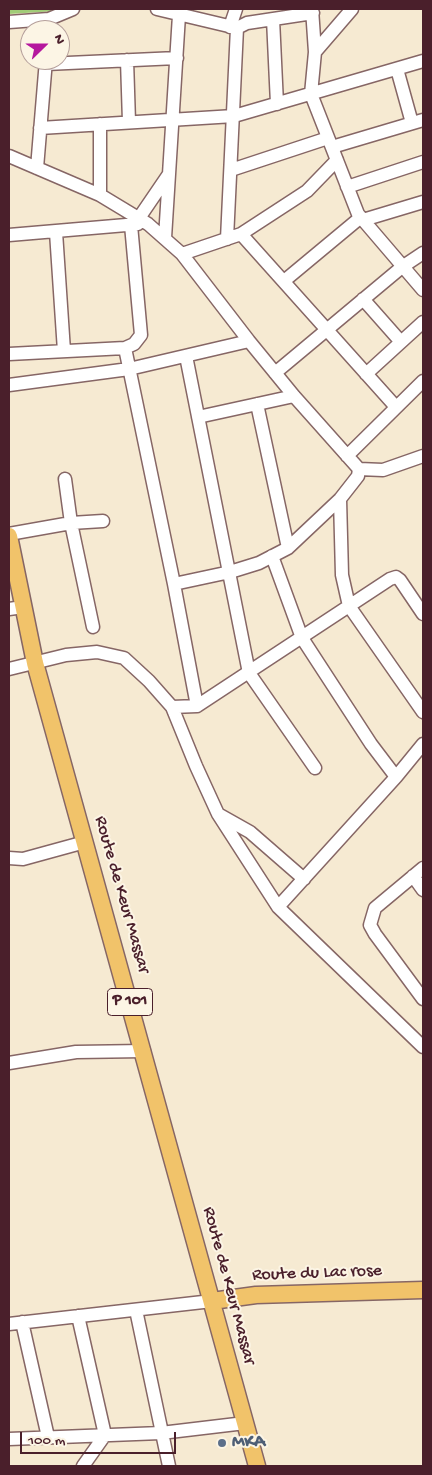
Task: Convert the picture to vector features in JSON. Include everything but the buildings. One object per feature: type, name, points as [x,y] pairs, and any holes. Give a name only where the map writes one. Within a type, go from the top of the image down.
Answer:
[{"type":"main road","name":"Route de Keur Massar","points":[[10,543],[16,608],[35,663],[144,1051],[257,1466]]},
{"type":"main road","name":"Route du Lac rose","points":[[212,1301],[256,1295],[423,1290]]},
{"type":"street","points":[[56,20],[73,9]]},
{"type":"street","points":[[157,9],[233,27],[312,11],[315,52],[311,94],[347,187],[358,214],[423,290]]},
{"type":"street","points":[[227,239],[234,116],[233,27],[236,9]]},
{"type":"street","points":[[315,52],[352,9]]},
{"type":"street","points":[[165,238],[177,58],[175,12]]},
{"type":"street","points":[[273,19],[277,104]]},
{"type":"street","points":[[70,61],[177,58]]},
{"type":"street","points":[[127,60],[129,122]]},
{"type":"street","points":[[40,128],[234,116],[423,61]]},
{"type":"street","points":[[231,170],[418,121],[397,69]]},
{"type":"street","points":[[37,168],[45,70]]},
{"type":"street","points":[[100,124],[100,195]]},
{"type":"street","points":[[9,156],[100,195],[165,238],[182,254],[294,396],[359,469],[383,470],[423,456]]},
{"type":"street","points":[[182,254],[241,234],[307,190],[337,160]]},
{"type":"street","points":[[347,187],[423,162]]},
{"type":"street","points":[[9,354],[125,348],[134,344],[141,335],[139,222],[170,174]]},
{"type":"street","points":[[284,281],[362,219],[423,202]]},
{"type":"street","points":[[9,235],[56,232],[139,222]]},
{"type":"street","points":[[56,232],[64,351]]},
{"type":"street","points":[[241,234],[396,407]]},
{"type":"street","points":[[275,373],[402,266],[423,253]]},
{"type":"street","points":[[363,299],[401,342]]},
{"type":"street","points":[[366,374],[423,322]]},
{"type":"street","points":[[9,385],[129,368],[249,341]]},
{"type":"street","points":[[125,348],[174,584],[197,706]]},
{"type":"street","points":[[186,356],[250,673],[316,768]]},
{"type":"street","points":[[348,456],[423,380]]},
{"type":"street","points":[[198,417],[294,396]]},
{"type":"street","points":[[257,404],[288,548]]},
{"type":"street","points":[[174,584],[230,572],[259,563],[288,548],[340,499],[358,476],[359,469]]},
{"type":"street","points":[[65,479],[71,523],[93,627]]},
{"type":"street","points":[[340,499],[342,576],[349,606],[423,712]]},
{"type":"street","points":[[10,543],[71,523],[103,521]]},
{"type":"street","points":[[272,556],[302,638],[371,744],[396,777]]},
{"type":"street","points":[[172,707],[197,706],[250,673],[390,579],[396,577],[400,580],[423,614]]},
{"type":"street","points":[[9,668],[66,655],[97,652],[124,658],[149,681],[172,707],[218,814],[278,907],[423,1047]]},
{"type":"street","points":[[278,907],[396,777],[423,744]]},
{"type":"street","points":[[218,814],[250,832],[304,879]]},
{"type":"street","points":[[9,858],[22,859],[85,842]]},
{"type":"street","points":[[423,890],[418,872],[375,908],[370,925],[423,1000]]},
{"type":"street","points":[[9,1063],[76,1052],[144,1051]]},
{"type":"street","points":[[9,1324],[212,1301]]},
{"type":"street","points":[[136,1310],[169,1466]]},
{"type":"street","points":[[78,1316],[105,1434],[87,1465]]},
{"type":"street","points":[[22,1322],[48,1437]]},
{"type":"street","points":[[9,1439],[161,1433],[246,1423]]},
{"type":"green space","points":[[9,9],[61,9],[56,11],[9,14]]},
{"type":"place","name":"MKA","points":[[222,1443]]}]
